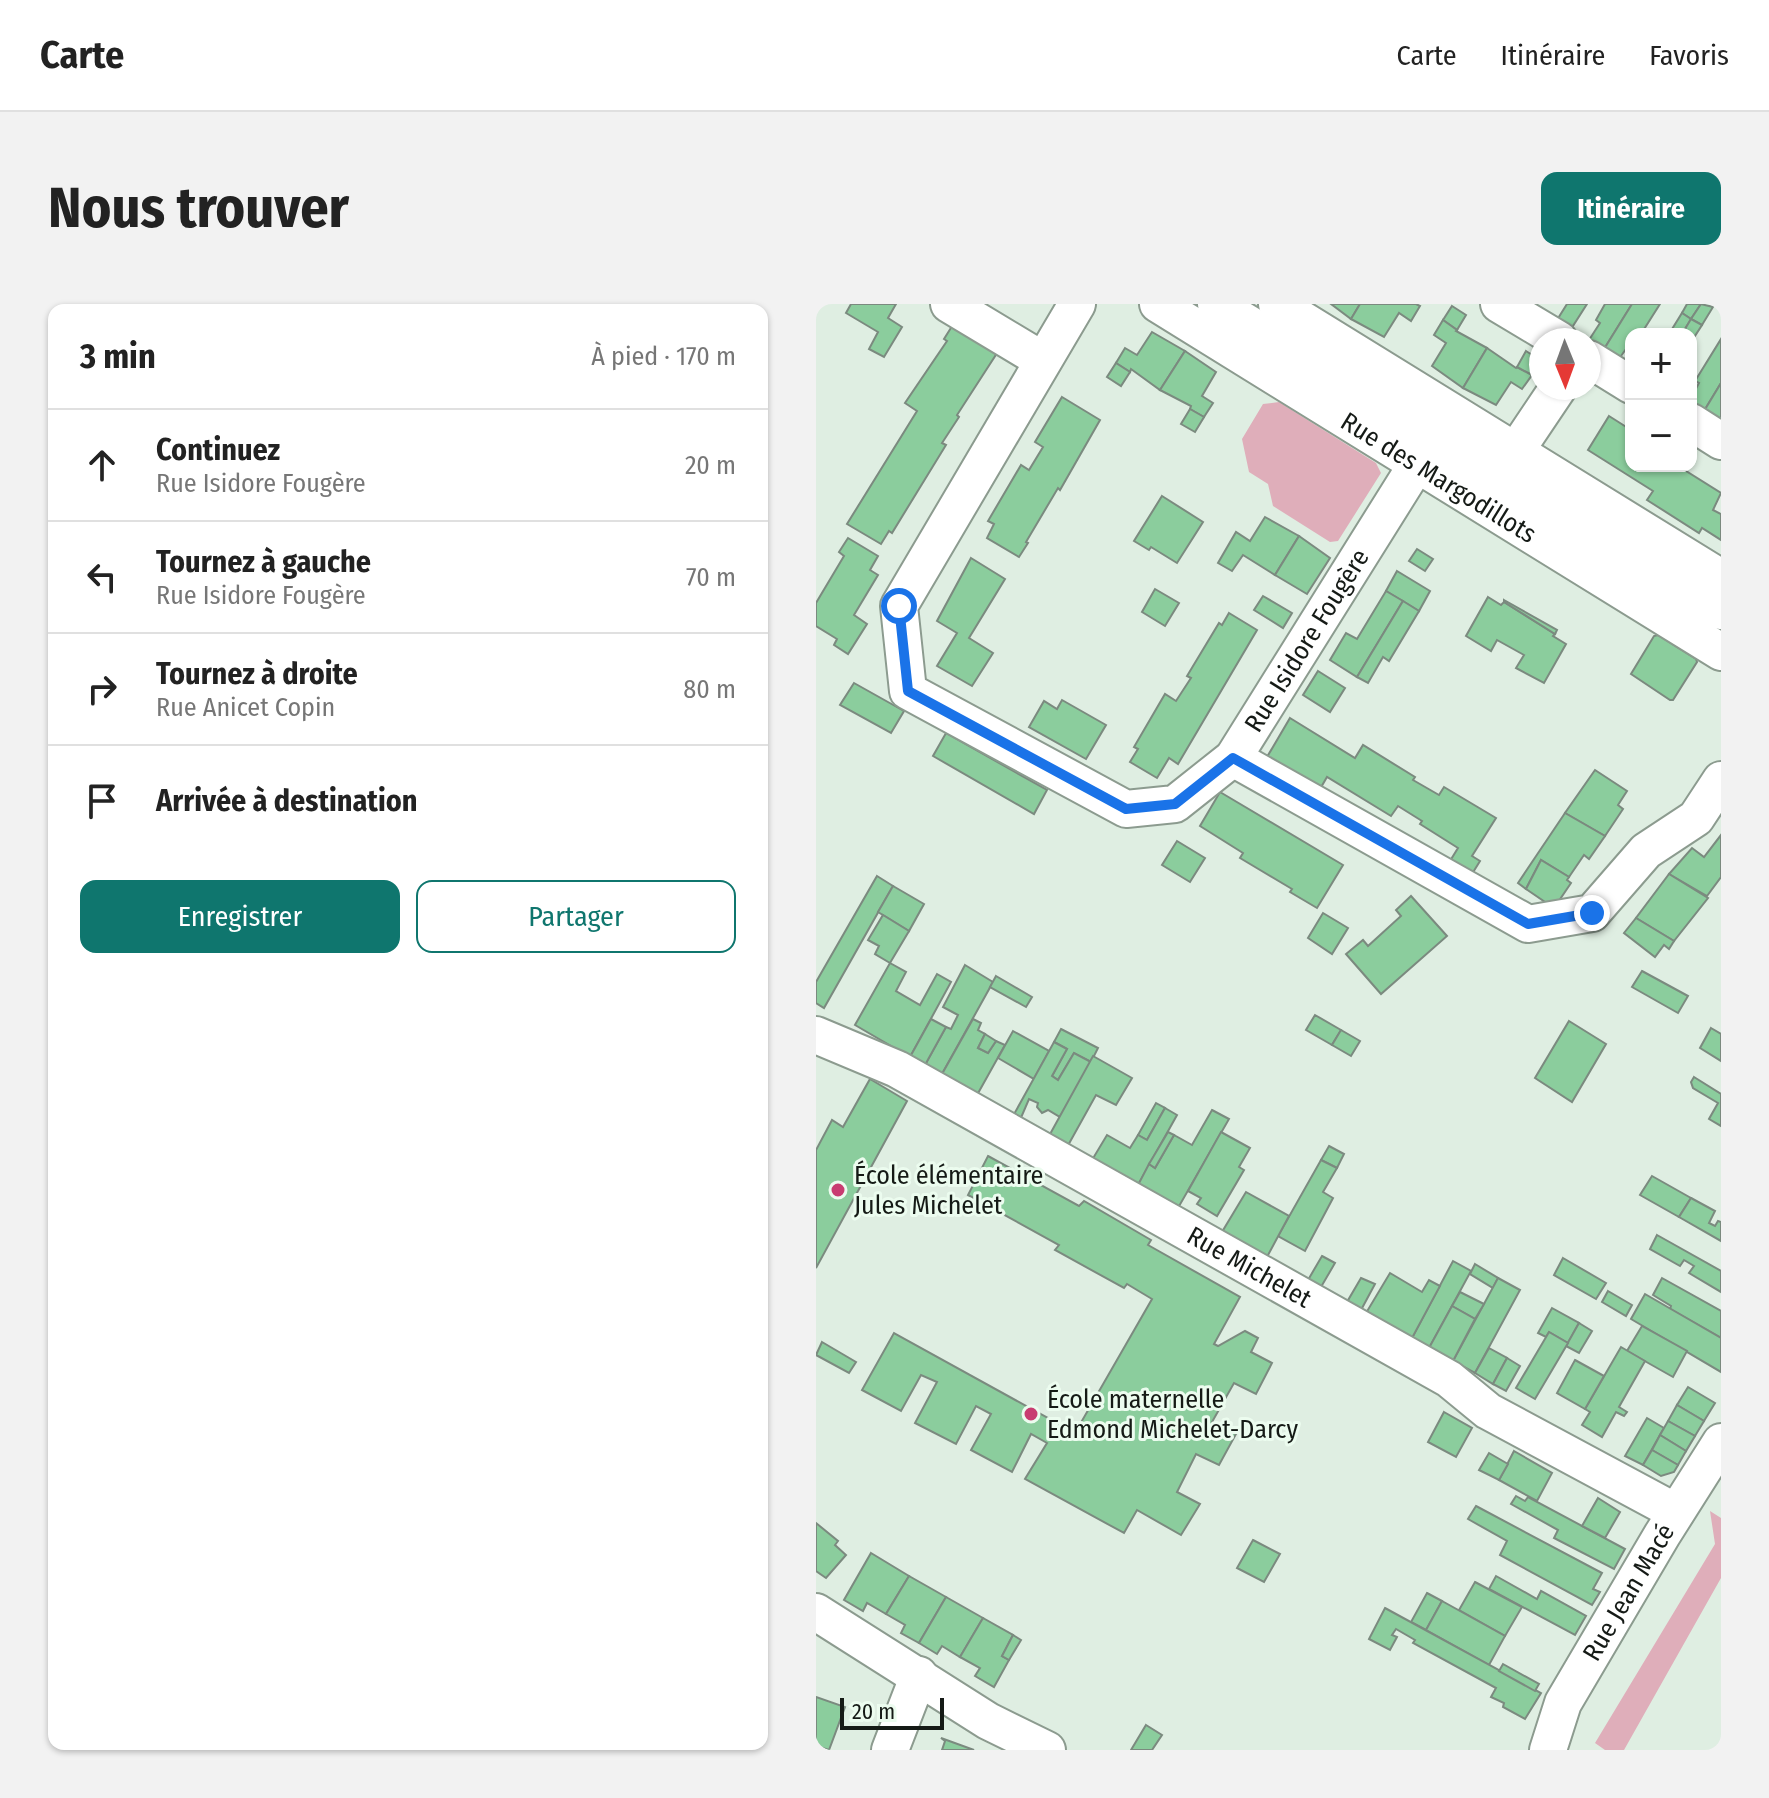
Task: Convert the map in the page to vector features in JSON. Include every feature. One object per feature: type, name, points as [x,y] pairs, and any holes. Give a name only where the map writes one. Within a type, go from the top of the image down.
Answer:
[{"type":"street","points":[[949,304],[1042,360]]},
{"type":"street","name":"Rue Isidore Fougère","points":[[1077,304],[899,606],[908,691],[1126,809],[1175,804],[1233,758],[1417,464]]},
{"type":"street","name":"Rue des Margodillots","points":[[1158,304],[1721,652]]},
{"type":"street","name":"Rue des Margodillots","points":[[1216,304],[1721,611]]},
{"type":"street","points":[[1277,304],[1721,578]]},
{"type":"street","points":[[1499,304],[1539,328]]},
{"type":"street","points":[[1601,366],[1625,381]]},
{"type":"street","points":[[1515,452],[1550,400]]},
{"type":"street","points":[[1697,426],[1721,441]]},
{"type":"street","points":[[1233,758],[1528,924],[1592,913],[1646,851],[1696,818],[1721,780]]},
{"type":"street","name":"Rue Michelet","points":[[816,1035],[897,1069],[1449,1379],[1488,1411],[1676,1512]]},
{"type":"street","name":"Rue Jean Macé","points":[[1527,1750],[1532,1741],[1552,1735],[1573,1686],[1721,1442]]},
{"type":"street","points":[[816,1612],[988,1721],[1047,1750]]},
{"type":"street","points":[[890,1750],[919,1675]]},
{"type":"shaded area","points":[[1279,402],[1376,463],[1381,473],[1338,541],[1330,542],[1273,506],[1268,484],[1249,472],[1242,439],[1263,404]]},
{"type":"shaded area","points":[[1710,1511],[1721,1518],[1721,1578],[1624,1750],[1605,1750],[1595,1743],[1715,1544]]},
{"type":"building","points":[[851,304],[896,304],[888,318],[902,327],[884,357],[869,349],[878,332],[846,313]]},
{"type":"building","points":[[1331,304],[1360,304],[1351,319]]},
{"type":"building","points":[[1360,304],[1420,306],[1411,321],[1399,313],[1384,337],[1351,319]]},
{"type":"building","points":[[1567,304],[1587,304],[1572,328],[1557,320]]},
{"type":"building","points":[[1605,304],[1632,304],[1601,354],[1601,328],[1597,328],[1600,323],[1596,320]]},
{"type":"building","points":[[1632,304],[1660,304],[1645,328],[1625,328],[1625,350],[1616,363],[1601,354]]},
{"type":"building","points":[[1687,304],[1701,304],[1691,319],[1682,313]]},
{"type":"building","points":[[1701,304],[1713,307],[1702,325],[1691,319]]},
{"type":"building","points":[[1452,306],[1466,315],[1457,330],[1443,320]]},
{"type":"building","points":[[1682,313],[1691,319],[1686,328],[1673,328]]},
{"type":"building","points":[[1691,319],[1702,325],[1697,333],[1697,328],[1686,328]]},
{"type":"building","points":[[1443,320],[1487,348],[1463,388],[1432,366],[1446,343],[1434,335]]},
{"type":"building","points":[[954,323],[999,350],[957,415],[959,417],[942,443],[946,445],[892,533],[889,531],[881,544],[847,524],[917,411],[905,403],[947,341],[944,339]]},
{"type":"building","points":[[1152,332],[1185,351],[1160,390],[1131,369],[1130,372],[1116,363],[1125,348],[1137,355]]},
{"type":"building","points":[[1721,339],[1721,383],[1701,416],[1697,413],[1697,378]]},
{"type":"building","points":[[1487,348],[1529,373],[1522,389],[1511,382],[1496,405],[1463,388]]},
{"type":"building","points":[[1185,351],[1216,372],[1202,396],[1213,403],[1204,417],[1190,409],[1191,406],[1160,390]]},
{"type":"building","points":[[1526,351],[1529,353],[1529,373],[1517,367]]},
{"type":"building","points":[[1116,363],[1130,372],[1121,386],[1107,377]]},
{"type":"building","points":[[1721,383],[1721,417],[1716,425],[1701,416]]},
{"type":"building","points":[[1062,397],[1100,420],[1019,557],[987,538],[994,524],[988,521],[1021,465],[1029,470],[1043,447],[1035,442]]},
{"type":"building","points":[[1190,409],[1204,417],[1195,432],[1181,424]]},
{"type":"building","points":[[1609,416],[1625,426],[1625,472],[1688,472],[1721,493],[1713,510],[1721,514],[1721,540],[1702,528],[1699,533],[1647,500],[1653,491],[1588,450]]},
{"type":"building","points":[[1162,496],[1203,522],[1177,563],[1151,547],[1149,550],[1134,541]]},
{"type":"building","points":[[1265,517],[1299,536],[1275,575],[1243,555],[1232,571],[1218,563],[1236,532],[1250,541]]},
{"type":"building","points":[[1299,536],[1330,558],[1307,594],[1275,575]]},
{"type":"building","points":[[848,538],[878,556],[870,570],[878,575],[854,615],[867,624],[848,654],[834,645],[837,639],[816,626],[816,603],[844,556],[839,552]]},
{"type":"building","points":[[1417,549],[1433,559],[1425,571],[1409,561]]},
{"type":"building","points":[[971,558],[1005,579],[969,638],[993,653],[972,686],[937,666],[957,633],[937,621]]},
{"type":"building","points":[[1397,571],[1430,591],[1419,611],[1386,591]]},
{"type":"building","points":[[1155,589],[1179,603],[1165,626],[1142,612]]},
{"type":"building","points":[[1386,591],[1403,601],[1357,677],[1330,660],[1346,633],[1357,639]]},
{"type":"building","points":[[1263,596],[1292,613],[1283,628],[1254,610]]},
{"type":"building","points":[[1488,597],[1501,605],[1504,602],[1566,644],[1544,683],[1516,668],[1524,655],[1497,640],[1491,651],[1466,636]]},
{"type":"building","points":[[1403,601],[1419,611],[1389,661],[1383,657],[1368,683],[1357,677]]},
{"type":"building","points":[[1504,602],[1557,630],[1555,634]]},
{"type":"building","points":[[1229,613],[1257,630],[1178,764],[1169,758],[1157,778],[1130,762],[1138,749],[1134,747],[1165,694],[1176,701],[1191,678],[1187,676],[1219,623],[1222,625]]},
{"type":"building","points":[[1658,635],[1697,662],[1673,700],[1631,674],[1654,636]]},
{"type":"building","points":[[1318,671],[1345,688],[1330,712],[1303,695]]},
{"type":"building","points":[[854,683],[904,711],[891,733],[840,705]]},
{"type":"building","points":[[1062,700],[1106,725],[1086,759],[1029,727],[1044,701],[1057,709]]},
{"type":"building","points":[[1290,718],[1355,758],[1363,745],[1439,795],[1444,787],[1496,818],[1472,856],[1480,861],[1472,874],[1450,861],[1458,848],[1398,806],[1391,816],[1327,777],[1320,789],[1267,757]]},
{"type":"building","points":[[946,733],[1047,790],[1034,814],[933,756]]},
{"type":"building","points":[[1595,770],[1627,791],[1618,805],[1623,809],[1605,836],[1565,813]]},
{"type":"building","points":[[1220,792],[1343,865],[1317,908],[1240,858],[1243,853],[1200,826]]},
{"type":"building","points":[[1565,813],[1605,836],[1589,859],[1584,855],[1569,877],[1541,860],[1526,889],[1518,883]]},
{"type":"building","points":[[1721,835],[1721,877],[1707,896],[1669,874],[1692,848],[1704,857]]},
{"type":"building","points":[[1177,841],[1205,858],[1190,882],[1162,865]]},
{"type":"building","points":[[1541,860],[1569,877],[1567,880],[1571,883],[1554,908],[1526,889]]},
{"type":"building","points":[[1669,874],[1708,898],[1674,941],[1636,918]]},
{"type":"building","points":[[877,876],[893,886],[824,1008],[816,1003],[816,982]]},
{"type":"building","points":[[893,886],[924,904],[909,931],[878,912]]},
{"type":"building","points":[[1411,896],[1447,936],[1381,994],[1346,954],[1363,940],[1368,946],[1401,916],[1396,910]]},
{"type":"building","points":[[1323,913],[1348,928],[1332,954],[1308,938]]},
{"type":"building","points":[[883,915],[909,931],[890,963],[875,954],[879,946],[868,940]]},
{"type":"building","points":[[1636,918],[1674,941],[1669,949],[1664,945],[1655,957],[1624,933]]},
{"type":"building","points":[[890,963],[906,972],[896,991],[920,1005],[937,974],[951,982],[910,1057],[855,1025]]},
{"type":"building","points":[[965,965],[993,982],[942,1074],[925,1065],[946,1027],[951,1029],[958,1015],[943,1007]]},
{"type":"building","points":[[1642,971],[1688,996],[1678,1013],[1632,987]]},
{"type":"building","points":[[996,976],[1032,997],[1026,1007],[990,987]]},
{"type":"building","points":[[1315,1015],[1341,1030],[1332,1045],[1306,1030]]},
{"type":"building","points":[[931,1019],[946,1027],[925,1065],[910,1057]]},
{"type":"building","points":[[973,1019],[981,1023],[978,1030],[985,1034],[978,1048],[988,1053],[996,1041],[1005,1045],[977,1095],[942,1074]]},
{"type":"building","points":[[1569,1021],[1606,1044],[1572,1102],[1535,1078]]},
{"type":"building","points":[[1711,1028],[1721,1034],[1721,1061],[1700,1048]]},
{"type":"building","points":[[1061,1029],[1098,1048],[1091,1062],[1074,1053],[1058,1080],[1052,1076],[1067,1049],[1054,1042]]},
{"type":"building","points":[[1341,1030],[1360,1041],[1351,1056],[1332,1045]]},
{"type":"building","points":[[1013,1031],[1049,1051],[1034,1079],[998,1058]]},
{"type":"building","points":[[985,1034],[996,1041],[988,1053],[978,1048]]},
{"type":"building","points":[[1054,1042],[1067,1049],[1052,1076],[1058,1080],[1074,1053],[1091,1062],[1060,1117],[1048,1110],[1042,1113],[1037,1107],[1038,1103],[1029,1099],[1020,1120],[1013,1116]]},
{"type":"building","points":[[1093,1056],[1132,1078],[1116,1105],[1096,1095],[1066,1149],[1049,1136]]},
{"type":"building","points":[[1694,1077],[1721,1094],[1721,1126],[1709,1119],[1718,1103],[1693,1088],[1691,1082]]},
{"type":"building","name":"École élémentaire Jules Michelet","points":[[870,1079],[907,1101],[816,1268],[816,1150],[832,1120],[843,1127]]},
{"type":"building","points":[[1156,1103],[1165,1108],[1147,1140],[1138,1135]]},
{"type":"building","points":[[1165,1108],[1177,1115],[1138,1185],[1092,1160],[1107,1135],[1130,1148],[1138,1135],[1147,1140]]},
{"type":"building","points":[[1212,1110],[1229,1119],[1178,1208],[1138,1185],[1149,1164],[1155,1168],[1174,1135],[1192,1145]]},
{"type":"building","points":[[1168,1132],[1174,1135],[1155,1168],[1149,1164]]},
{"type":"building","points":[[1221,1132],[1250,1148],[1239,1167],[1244,1170],[1217,1216],[1197,1204],[1201,1198],[1188,1191]]},
{"type":"building","points":[[1329,1146],[1344,1154],[1337,1168],[1321,1160]]},
{"type":"building","points":[[988,1156],[1079,1206],[1084,1201],[1151,1240],[1148,1245],[1240,1297],[1214,1344],[1218,1346],[1245,1331],[1258,1338],[1251,1352],[1272,1363],[1256,1394],[1234,1383],[1212,1422],[1236,1434],[1219,1465],[1196,1454],[1177,1492],[1200,1504],[1181,1535],[1137,1510],[1124,1533],[1025,1479],[1047,1443],[1031,1434],[1012,1472],[971,1450],[991,1414],[976,1406],[956,1444],[915,1423],[937,1382],[921,1375],[901,1411],[862,1390],[894,1333],[1075,1433],[1152,1299],[1127,1284],[1124,1288],[1055,1250],[1059,1245],[968,1195]]},
{"type":"building","points":[[1321,1160],[1337,1168],[1323,1192],[1333,1198],[1305,1251],[1278,1236]]},
{"type":"building","points":[[1652,1176],[1691,1198],[1679,1217],[1640,1195]]},
{"type":"building","points":[[1246,1192],[1289,1216],[1267,1257],[1222,1232]]},
{"type":"building","points":[[1691,1198],[1715,1211],[1709,1223],[1715,1226],[1718,1221],[1721,1222],[1721,1241],[1679,1217]]},
{"type":"building","points":[[1657,1235],[1721,1271],[1721,1292],[1689,1273],[1694,1266],[1684,1260],[1680,1266],[1650,1249]]},
{"type":"building","points":[[1322,1256],[1335,1263],[1321,1287],[1308,1280]]},
{"type":"building","points":[[1563,1258],[1606,1283],[1596,1299],[1554,1275]]},
{"type":"building","points":[[1453,1261],[1471,1271],[1429,1348],[1412,1338]]},
{"type":"building","points":[[1475,1264],[1498,1278],[1493,1288],[1470,1274]]},
{"type":"building","points":[[1390,1273],[1422,1292],[1429,1280],[1440,1286],[1412,1338],[1366,1313]]},
{"type":"building","points":[[1361,1278],[1375,1284],[1361,1310],[1347,1302]]},
{"type":"building","points":[[1498,1278],[1520,1290],[1475,1373],[1453,1361]]},
{"type":"building","points":[[1662,1278],[1721,1311],[1721,1338],[1670,1309],[1671,1306],[1653,1295]]},
{"type":"building","points":[[1608,1291],[1632,1305],[1626,1316],[1602,1302]]},
{"type":"building","points":[[1460,1292],[1484,1304],[1475,1319],[1452,1306]]},
{"type":"building","points":[[1645,1294],[1721,1338],[1721,1372],[1631,1319]]},
{"type":"building","points":[[1452,1306],[1475,1319],[1453,1361],[1429,1348]]},
{"type":"building","points":[[1552,1308],[1579,1323],[1568,1343],[1549,1332],[1546,1337],[1538,1333]]},
{"type":"building","points":[[1579,1323],[1592,1331],[1579,1353],[1566,1346]]},
{"type":"building","points":[[1642,1326],[1687,1351],[1673,1377],[1627,1351]]},
{"type":"building","points":[[1549,1332],[1568,1343],[1535,1399],[1516,1388]]},
{"type":"building","points":[[822,1342],[856,1362],[849,1373],[816,1355]]},
{"type":"building","points":[[1621,1347],[1645,1361],[1619,1407],[1627,1412],[1624,1416],[1616,1412],[1602,1437],[1582,1425],[1590,1412],[1585,1409]]},
{"type":"building","points":[[1489,1348],[1507,1358],[1493,1384],[1475,1373]]},
{"type":"building","points":[[1507,1358],[1520,1366],[1506,1391],[1493,1384]]},
{"type":"building","points":[[1575,1360],[1604,1376],[1585,1409],[1557,1393]]},
{"type":"building","points":[[1688,1387],[1715,1403],[1704,1421],[1677,1405]]},
{"type":"building","points":[[1677,1405],[1704,1421],[1695,1436],[1668,1421]]},
{"type":"building","points":[[1444,1412],[1472,1428],[1456,1457],[1428,1442]]},
{"type":"building","points":[[1647,1418],[1664,1428],[1643,1465],[1625,1456]]},
{"type":"building","points":[[1668,1421],[1695,1436],[1686,1451],[1660,1435]]},
{"type":"building","points":[[1660,1435],[1686,1451],[1678,1465],[1652,1450]]},
{"type":"building","points":[[1652,1450],[1678,1465],[1674,1472],[1661,1476],[1643,1465]]},
{"type":"building","points":[[1514,1451],[1552,1473],[1537,1501],[1499,1480]]},
{"type":"building","points":[[1489,1453],[1508,1464],[1499,1480],[1479,1470]]},
{"type":"building","points":[[1516,1496],[1525,1501],[1528,1497],[1625,1549],[1614,1569],[1554,1538],[1558,1530],[1511,1504]]},
{"type":"building","points":[[1598,1498],[1620,1512],[1605,1538],[1582,1526]]},
{"type":"building","points":[[1476,1506],[1602,1573],[1593,1589],[1600,1592],[1592,1605],[1500,1555],[1507,1541],[1468,1519]]},
{"type":"building","points":[[816,1523],[838,1541],[835,1545],[846,1555],[826,1578],[816,1571]]},
{"type":"building","points":[[1253,1540],[1280,1554],[1264,1582],[1237,1568]]},
{"type":"building","points":[[871,1553],[909,1576],[886,1614],[867,1603],[863,1611],[844,1600]]},
{"type":"building","points":[[909,1576],[946,1597],[919,1643],[901,1633],[905,1625],[886,1614]]},
{"type":"building","points":[[1496,1576],[1537,1599],[1541,1591],[1586,1616],[1575,1635],[1489,1589]]},
{"type":"building","points":[[1475,1582],[1522,1607],[1505,1636],[1459,1610]]},
{"type":"building","points":[[1427,1593],[1442,1601],[1426,1630],[1411,1622]]},
{"type":"building","points":[[946,1597],[983,1618],[960,1657],[942,1646],[937,1654],[919,1643]]},
{"type":"building","points":[[1442,1601],[1505,1636],[1489,1665],[1426,1630]]},
{"type":"building","points":[[1385,1608],[1541,1693],[1525,1719],[1491,1697],[1496,1688],[1413,1643],[1415,1640],[1396,1629],[1392,1635],[1397,1637],[1390,1650],[1369,1639]]},
{"type":"building","points":[[983,1618],[1013,1635],[1002,1656],[1009,1660],[994,1687],[975,1676],[980,1668],[960,1657]]},
{"type":"building","points":[[1013,1635],[1021,1640],[1009,1660],[1002,1656]]},
{"type":"building","points":[[1503,1664],[1539,1684],[1535,1691],[1499,1671]]},
{"type":"building","points":[[816,1697],[845,1707],[829,1750],[816,1746]]},
{"type":"building","points":[[1146,1725],[1162,1735],[1152,1750],[1131,1750]]},
{"type":"building","points":[[941,1738],[974,1750],[942,1750],[945,1741]]},
{"type":"place","name":"École élémentaire Jules Michelet","points":[[838,1190]]},
{"type":"place","name":"École maternelle Edmond Michelet-Darcy","points":[[1031,1414]]},
{"type":"route","points":[[899,606],[908,691],[1126,809],[1175,804],[1233,758],[1528,924],[1592,913]]}]
